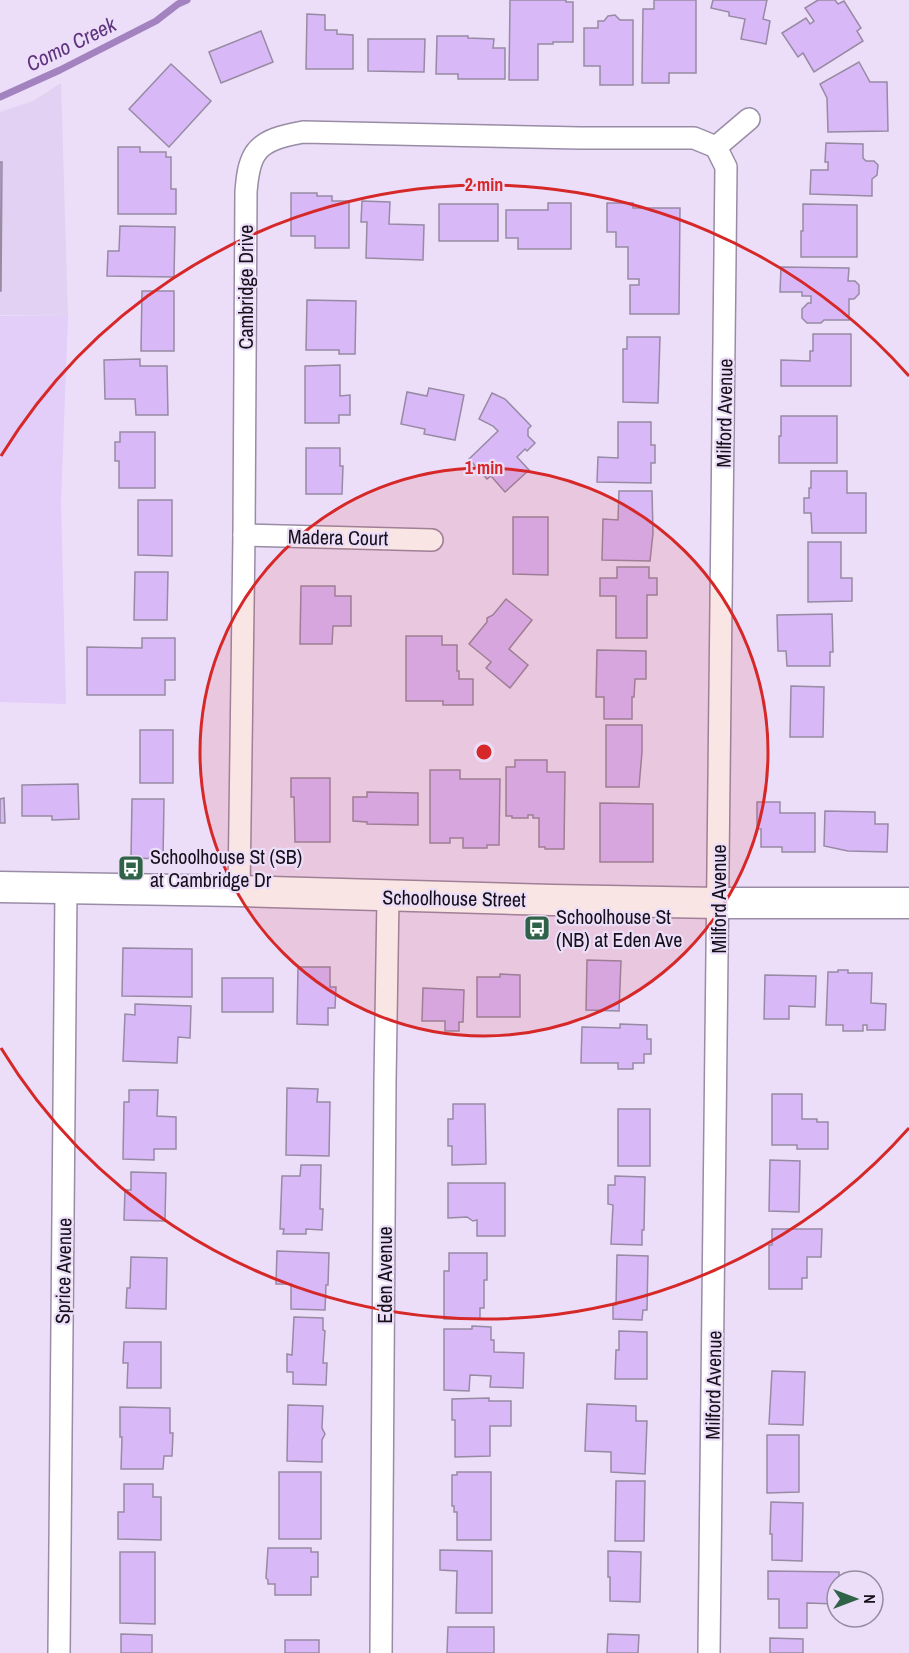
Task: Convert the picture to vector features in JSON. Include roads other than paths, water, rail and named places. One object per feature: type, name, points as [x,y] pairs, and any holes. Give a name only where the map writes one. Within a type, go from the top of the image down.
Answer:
[{"type":"street","points":[[716,147],[749,119]]},
{"type":"street","name":"Cambridge Drive","points":[[239,891],[246,192],[249,170],[255,153],[267,143],[281,136],[303,132],[693,138],[716,147]]},
{"type":"street","name":"Milford Avenue","points":[[709,1653],[726,167],[716,147]]},
{"type":"street","name":"Madera Court","points":[[244,535],[432,540]]},
{"type":"street","name":"Schoolhouse Street","points":[[0,887],[718,903],[909,903]]},
{"type":"street","name":"Sprice Avenue","points":[[59,1653],[66,889]]},
{"type":"street","name":"Eden Avenue","points":[[381,1653],[388,897]]},
{"type":"waterway","name":"Como Creek","points":[[0,97],[60,70],[156,21],[187,0]]},
{"type":"place","name":"Schoolhouse St (SB) at Cambridge Dr","points":[[131,868]]},
{"type":"place","name":"Schoolhouse St (NB) at Eden Ave","points":[[537,928]]}]
